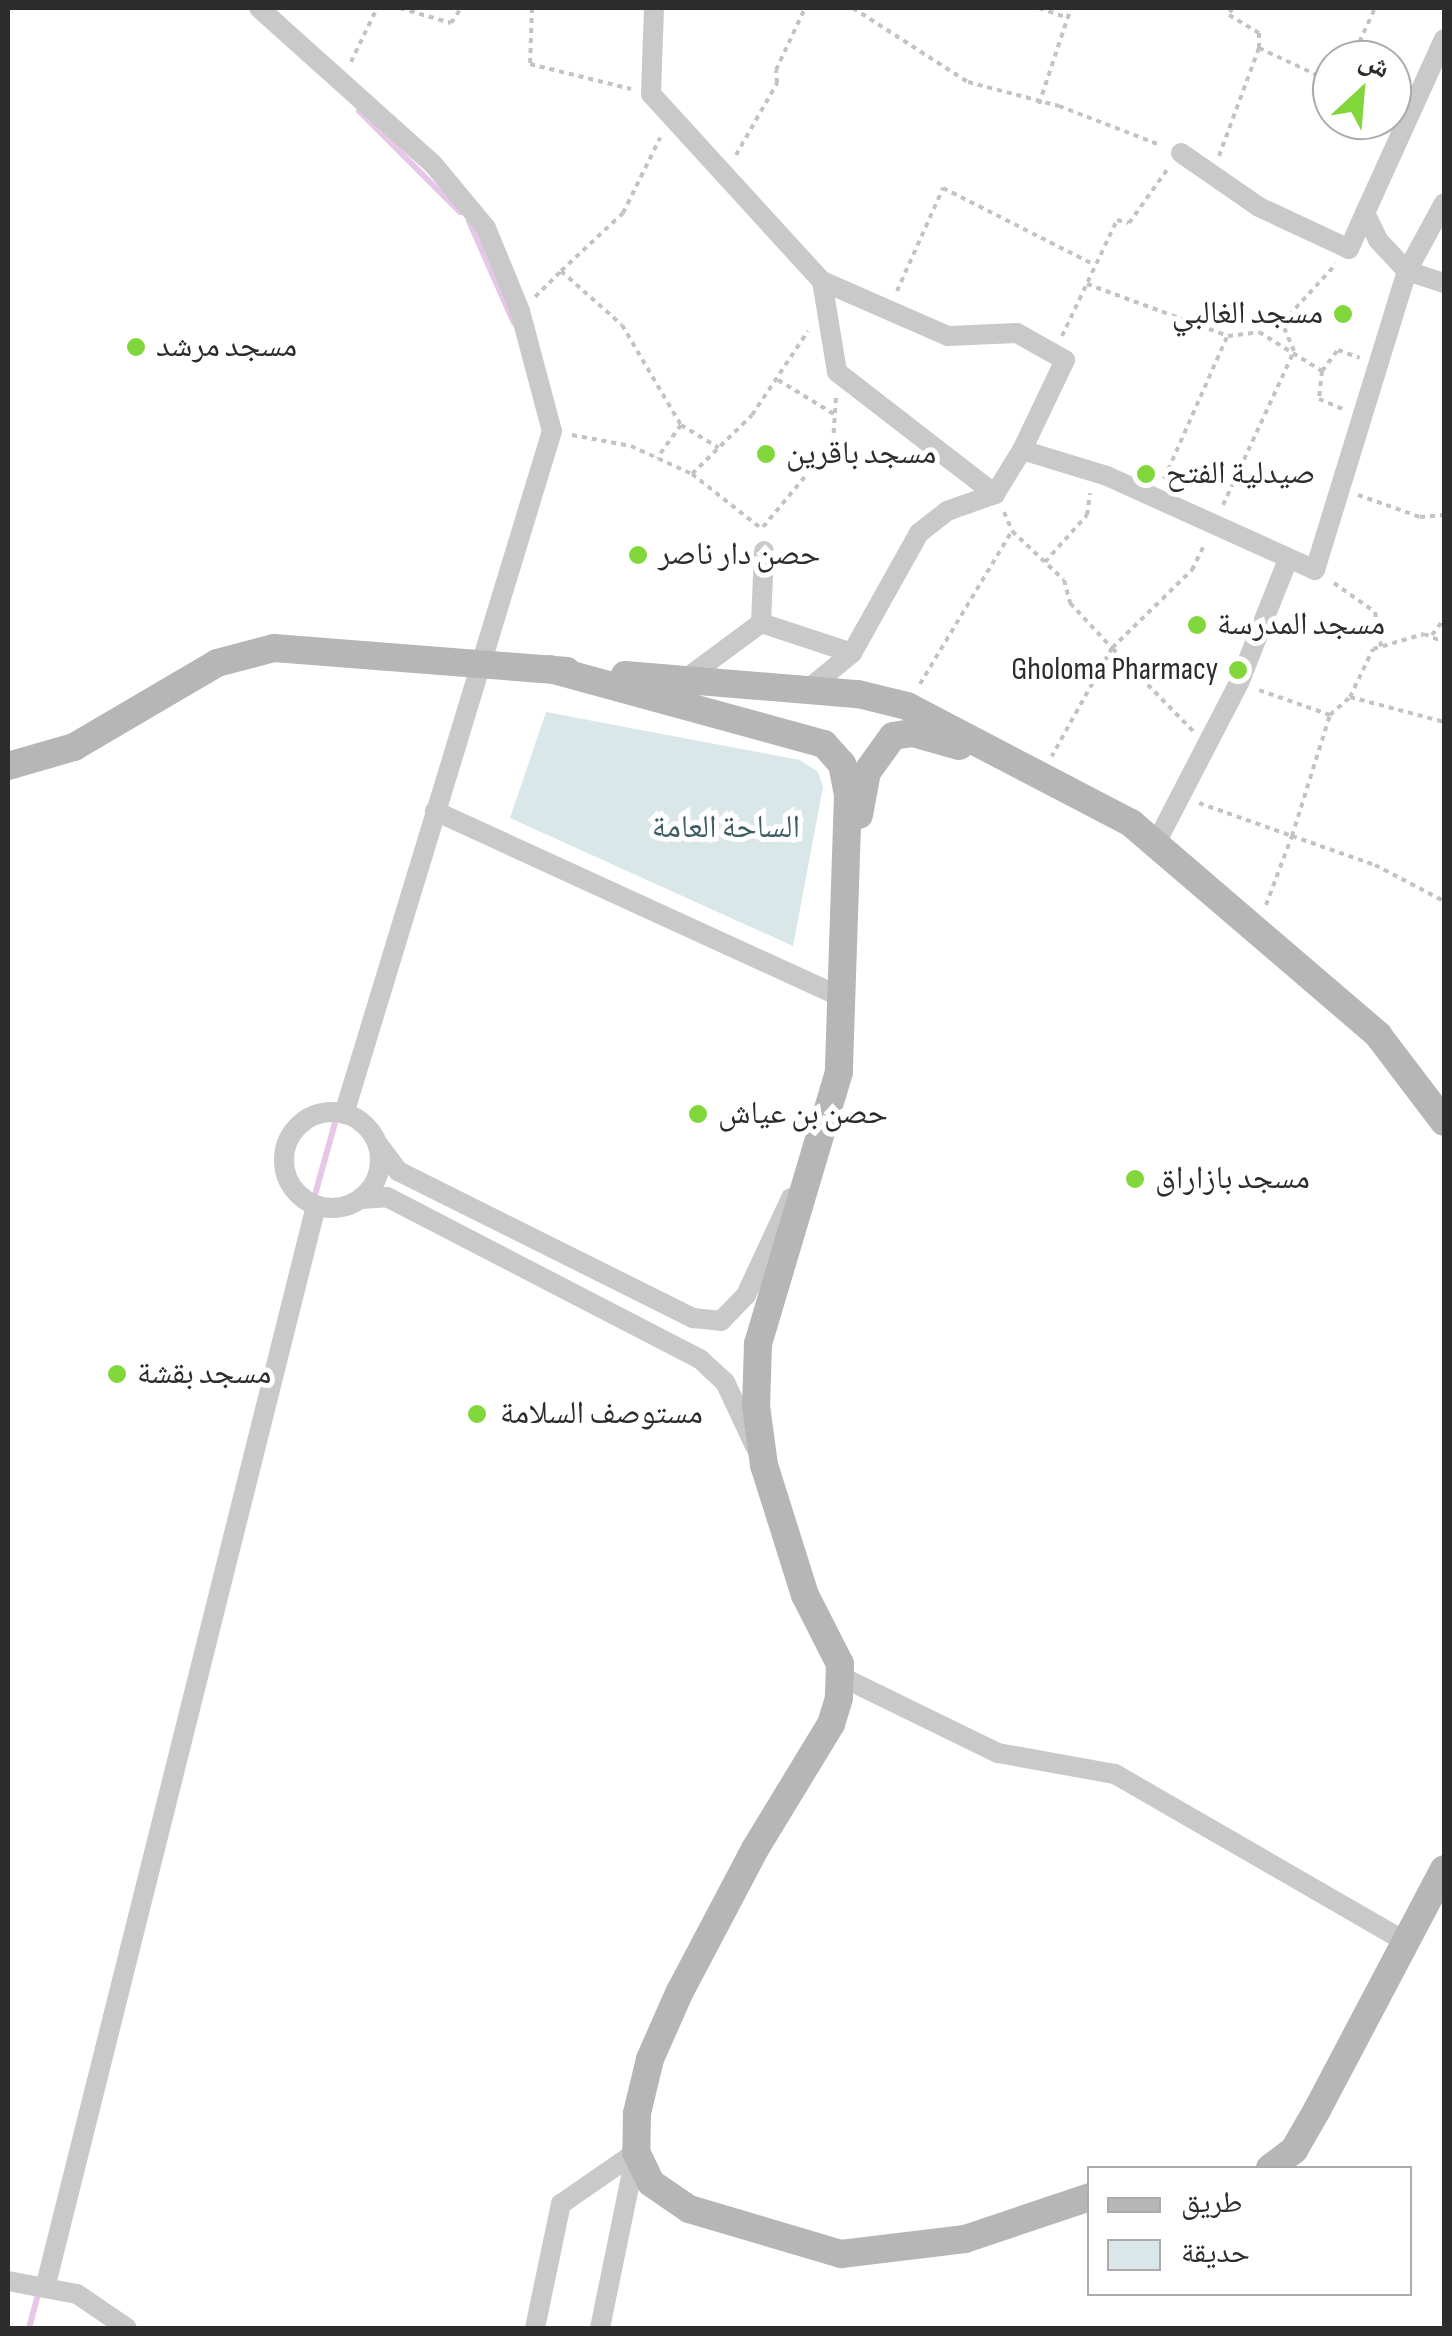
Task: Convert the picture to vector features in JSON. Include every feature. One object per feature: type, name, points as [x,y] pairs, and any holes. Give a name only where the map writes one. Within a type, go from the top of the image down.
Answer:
[{"type":"main road","points":[[8,766],[74,747],[217,663],[274,648],[807,690],[907,706],[1041,776],[1156,843],[1258,926],[1378,1035],[1444,1122]]},
{"type":"main road","points":[[550,670],[824,744],[842,764],[848,794],[840,1072],[758,1344],[756,1406],[764,1465],[840,1676],[831,1724],[754,1849],[650,2059],[636,2113],[636,2152],[651,2183],[689,2209],[842,2254],[890,2253],[964,2239],[1087,2199]]},
{"type":"main road","points":[[846,887],[866,772],[893,736],[914,733],[1013,762]]},
{"type":"main road","points":[[1273,2166],[1294,2150],[1444,1870]]},
{"type":"street","points":[[259,8],[433,164],[486,228],[520,312],[552,431],[344,1114]]},
{"type":"street","points":[[654,8],[651,94],[824,292],[838,372],[995,494]]},
{"type":"street","points":[[1181,153],[1259,208],[1349,249],[1444,39]]},
{"type":"street","points":[[1022,450],[1156,496],[1314,570],[1407,271],[1444,203]]},
{"type":"street","points":[[1365,213],[1378,240],[1407,271],[1444,284]]},
{"type":"street","points":[[807,690],[852,653],[919,533],[947,511],[995,494],[1022,450],[1065,360],[1017,333],[948,336],[888,310],[824,292]]},
{"type":"street","points":[[761,623],[764,551]]},
{"type":"street","points":[[1156,843],[1239,683],[1288,559]]},
{"type":"street","points":[[761,623],[852,653]]},
{"type":"street","points":[[684,680],[761,623]]},
{"type":"street","points":[[435,811],[842,997]]},
{"type":"street","points":[[764,1465],[725,1382],[700,1359],[387,1197],[361,1199],[332,1209],[316,1206],[291,1186],[284,1154],[298,1126],[312,1116],[344,1114],[358,1120],[398,1172],[659,1303],[692,1318],[721,1321],[746,1295],[822,1133]]},
{"type":"street","points":[[361,1199],[378,1174],[378,1144]]},
{"type":"street","points":[[46,2284],[316,1206]]},
{"type":"street","points":[[840,1676],[998,1753],[1115,1774],[1406,1942]]},
{"type":"street","points":[[535,2328],[561,2204],[636,2152]]},
{"type":"street","points":[[600,2328],[636,2152]]},
{"type":"street","points":[[8,2281],[46,2284],[77,2294],[127,2328]]},
{"type":"path","points":[[342,82],[377,8]]},
{"type":"path","points":[[400,8],[451,23],[462,8]]},
{"type":"path","points":[[532,8],[530,64],[651,94]]},
{"type":"path","points":[[722,172],[754,130],[805,8]]},
{"type":"path","points":[[853,8],[968,82],[1038,104],[1059,106],[1181,153],[1129,223],[1117,220],[1054,354]]},
{"type":"path","points":[[1039,8],[1068,18]]},
{"type":"path","points":[[1038,104],[1071,8]]},
{"type":"path","points":[[1212,175],[1259,48],[1259,33],[1229,15],[1232,8]]},
{"type":"path","points":[[1360,40],[1375,8]]},
{"type":"path","points":[[1259,48],[1312,73]]},
{"type":"path","points":[[520,312],[623,213],[671,116]]},
{"type":"path","points":[[888,310],[943,188],[1096,266]]},
{"type":"path","points":[[1041,776],[1112,648],[1192,570],[1294,351],[1282,323],[1349,249]]},
{"type":"path","points":[[561,271],[622,325],[681,424],[719,448]]},
{"type":"path","points":[[1086,284],[1228,336],[1259,332],[1322,370]]},
{"type":"path","points":[[692,474],[778,380],[824,292]]},
{"type":"path","points":[[1156,496],[1228,336]]},
{"type":"path","points":[[1362,417],[1319,400],[1322,370],[1338,350],[1378,364]]},
{"type":"path","points":[[764,551],[762,529],[834,444],[838,372]]},
{"type":"path","points":[[778,380],[835,415]]},
{"type":"path","points":[[657,458],[681,424]]},
{"type":"path","points":[[552,431],[630,446],[692,474],[762,529]]},
{"type":"path","points":[[1045,562],[1087,514],[1093,476]]},
{"type":"path","points":[[1340,488],[1420,517],[1444,515]]},
{"type":"path","points":[[995,494],[1012,531],[1064,580],[1070,604],[1207,745]]},
{"type":"path","points":[[907,706],[1012,531]]},
{"type":"path","points":[[1314,570],[1374,612],[1381,646]]},
{"type":"path","points":[[1431,636],[1444,619]]},
{"type":"path","points":[[1258,926],[1292,836],[1330,715],[1350,697],[1373,649],[1431,636],[1444,642]]},
{"type":"path","points":[[1239,683],[1330,715]]},
{"type":"path","points":[[1350,697],[1444,722]]},
{"type":"path","points":[[1180,796],[1375,866],[1444,901]]},
{"type":"green space","name":"الساحة العامة","points":[[546,712],[800,760],[818,772],[823,787],[793,946],[510,818]]},
{"type":"waterway","points":[[359,111],[460,212]]},
{"type":"waterway","points":[[469,221],[514,323]]},
{"type":"waterway","points":[[313,1202],[338,1112]]},
{"type":"waterway","points":[[29,2328],[39,2290]]},
{"type":"place","name":"مسجد الغالبي","points":[[1343,314]]},
{"type":"place","name":"مسجد مرشد","points":[[136,347]]},
{"type":"place","name":"مسجد باقرين","points":[[766,454]]},
{"type":"place","name":"صيدلية الفتح","points":[[1146,474]]},
{"type":"place","name":"حصن دار ناصر","points":[[638,555]]},
{"type":"place","name":"مسجد المدرسة","points":[[1197,625]]},
{"type":"place","name":"Gholoma Pharmacy","points":[[1238,670]]},
{"type":"place","name":"حصن بن عياش","points":[[698,1114]]},
{"type":"place","name":"مسجد بازاراق","points":[[1135,1179]]},
{"type":"place","name":"مسجد بقشة","points":[[117,1374]]},
{"type":"place","name":"مستوصف السلامة","points":[[477,1414]]}]
